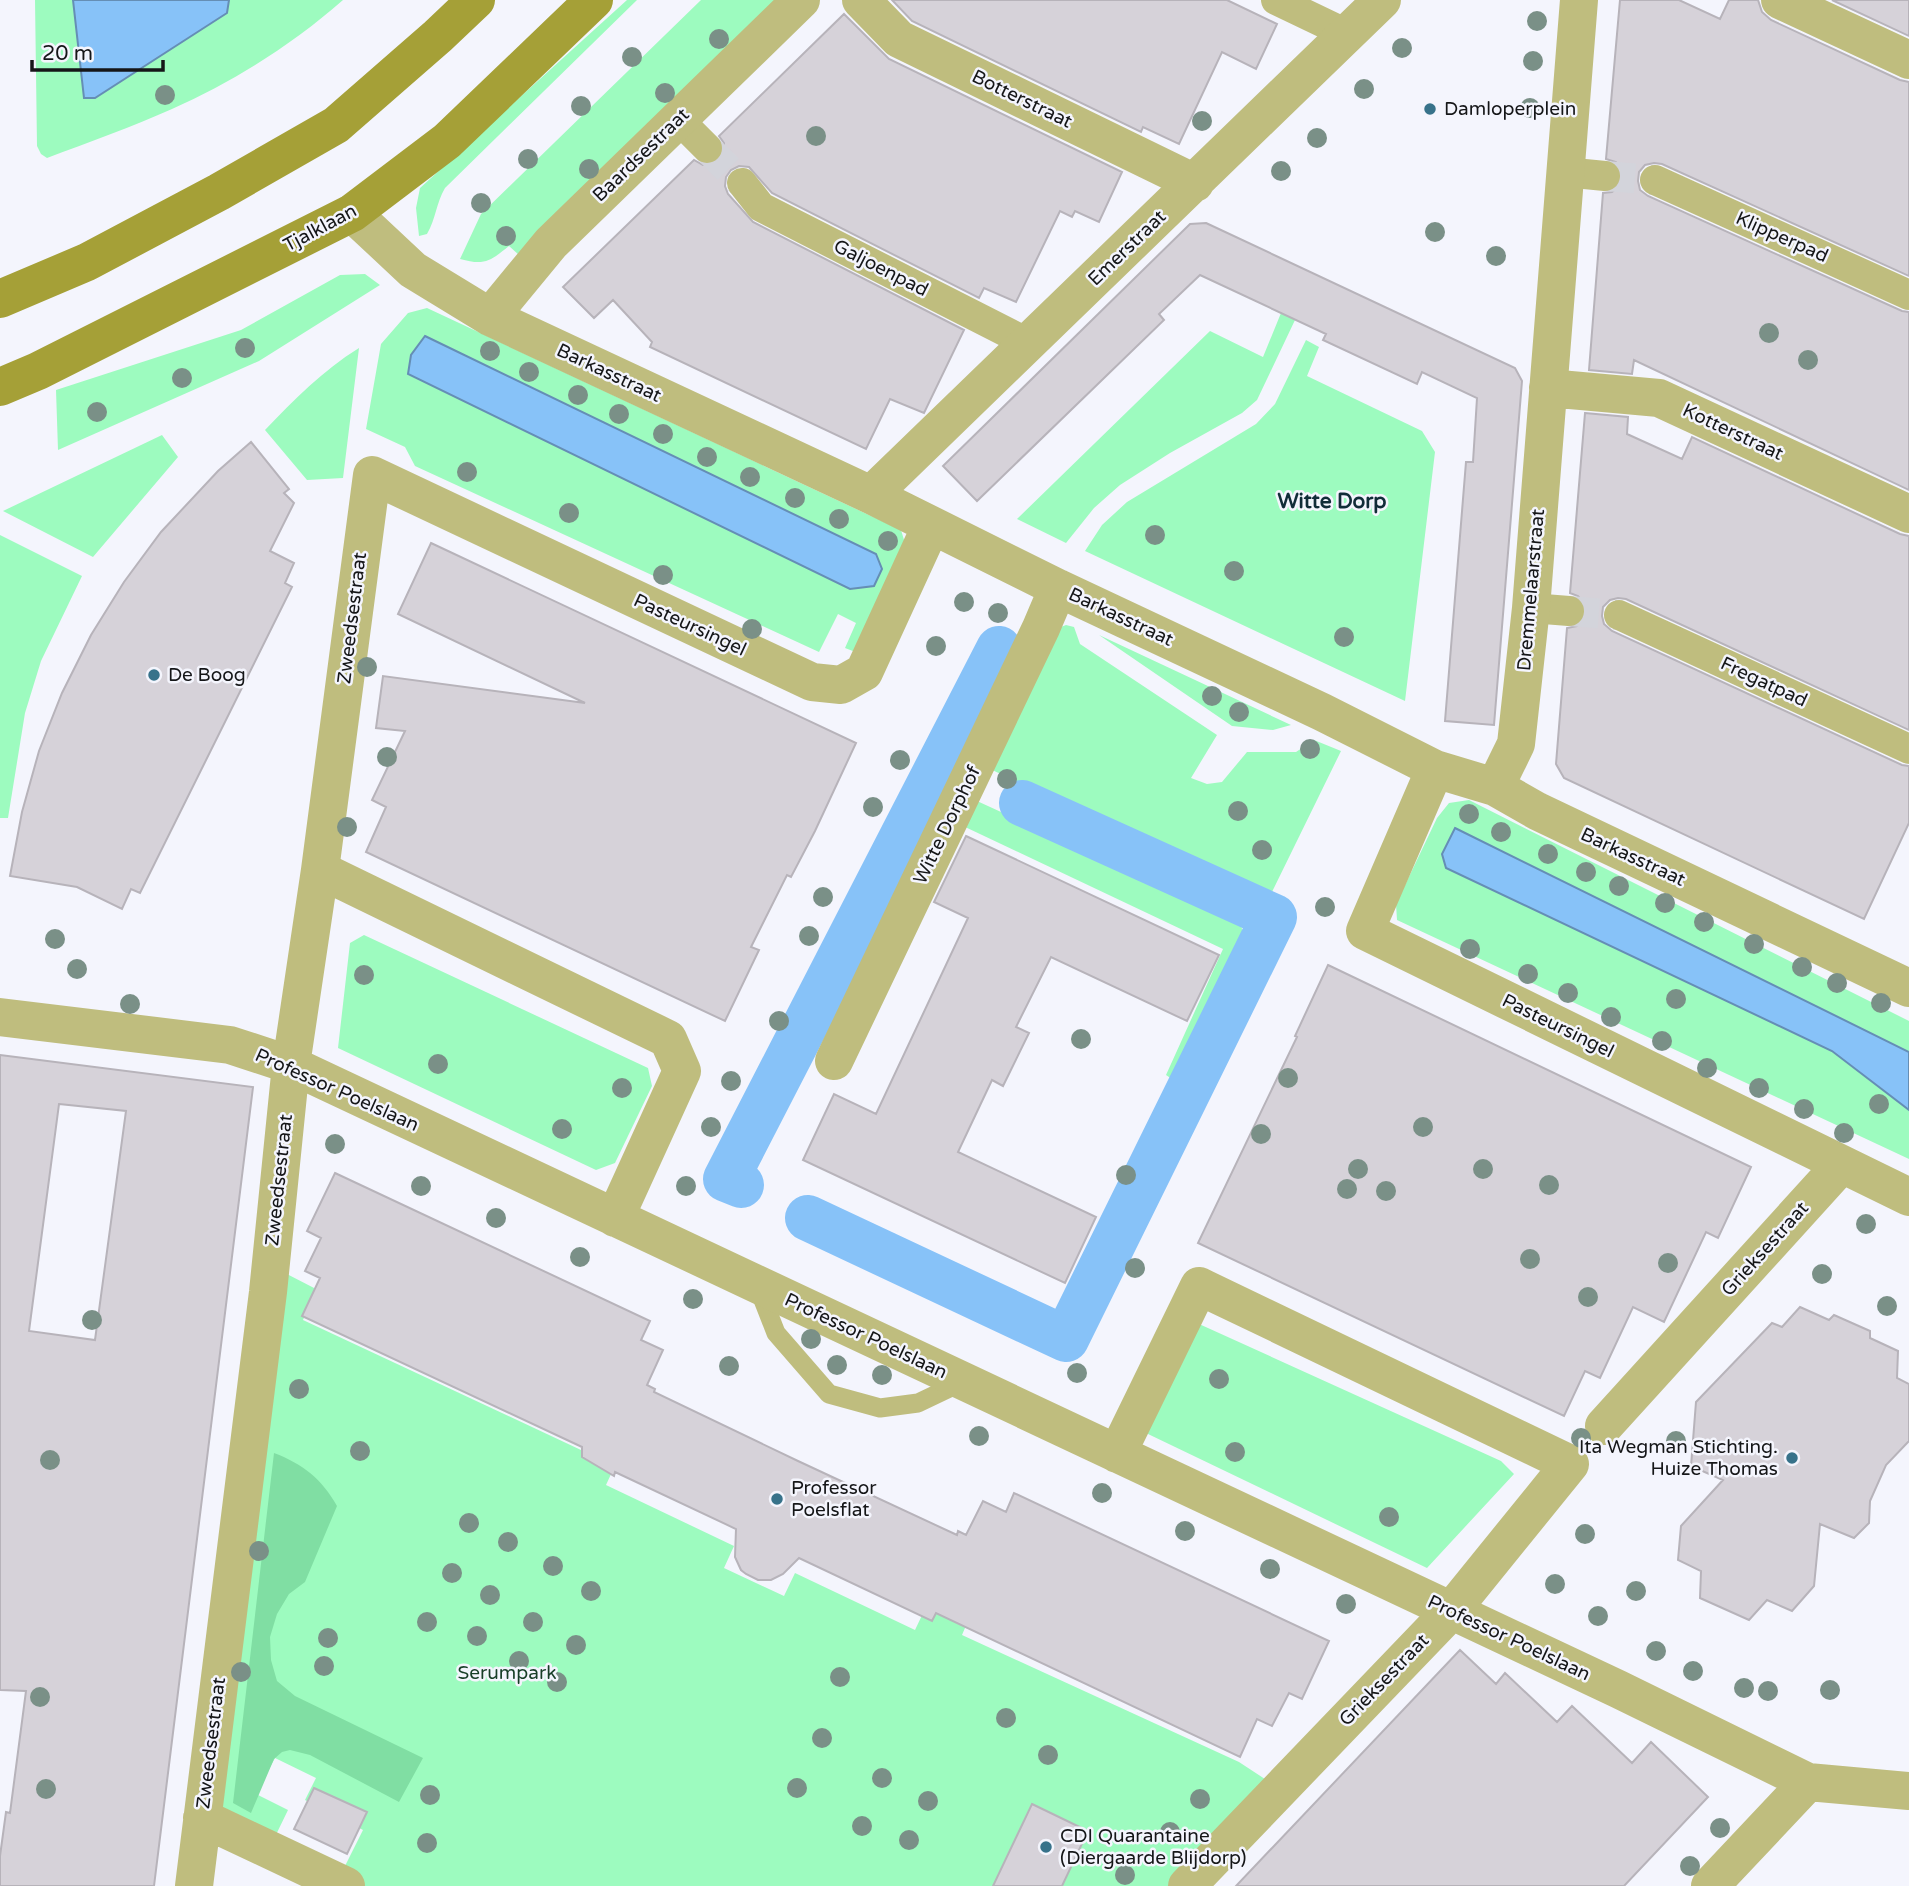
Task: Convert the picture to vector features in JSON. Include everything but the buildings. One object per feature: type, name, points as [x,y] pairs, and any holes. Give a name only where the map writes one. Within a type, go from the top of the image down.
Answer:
[{"type":"main road","points":[[0,299],[87,262],[219,192],[336,125],[476,0]]},
{"type":"main road","name":"Tjalklaan","points":[[0,387],[38,371],[352,213],[447,141],[594,0]]},
{"type":"street","name":"Baardsestraat","points":[[490,317],[551,243],[801,0]]},
{"type":"street","name":"Botterstraat","points":[[861,0],[898,39],[1195,183]]},
{"type":"street","points":[[1276,0],[1347,34]]},
{"type":"street","name":"Emerstraat","points":[[871,495],[1382,0]]},
{"type":"street","points":[[1548,388],[1579,0]]},
{"type":"street","points":[[1780,0],[1909,60]]},
{"type":"street","points":[[678,119],[707,148]]},
{"type":"street","points":[[1564,172],[1605,176]]},
{"type":"street","name":"Klipperpad","points":[[1655,180],[1909,295]]},
{"type":"street","name":"Galjoenpad","points":[[742,183],[761,207],[1028,343]]},
{"type":"street","name":"Barkasstraat","points":[[352,213],[413,270],[490,317],[871,495],[1435,769],[1495,787],[1537,811],[1909,988]]},
{"type":"street","name":"Kotterstraat","points":[[1548,388],[1659,398],[1909,514]]},
{"type":"street","name":"Dremmelaarstraat","points":[[1495,787],[1516,744],[1531,608],[1548,388]]},
{"type":"street","name":"Pasteursingel","points":[[372,475],[812,682],[841,685],[864,672],[931,526]]},
{"type":"street","name":"Zweedsestraat","points":[[194,1886],[268,1292],[291,1065],[320,870],[372,475]]},
{"type":"street","name":"Witte Dorphof","points":[[834,1061],[1058,588]]},
{"type":"street","points":[[1531,608],[1569,611]]},
{"type":"street","name":"Fregatpad","points":[[1619,615],[1909,749]]},
{"type":"street","name":"Pasteursingel","points":[[1435,769],[1366,931],[1909,1197]]},
{"type":"street","points":[[320,870],[668,1039],[682,1072],[615,1218]]},
{"type":"street","name":"Professor Poelslaan","points":[[0,1017],[230,1045],[291,1065],[1808,1782],[1909,1791]]},
{"type":"street","name":"Grieksestraat","points":[[1604,1426],[1840,1165]]},
{"type":"street","name":"Grieksestraat","points":[[1117,1454],[1199,1286],[1570,1464],[1451,1611],[1187,1886]]},
{"type":"street","points":[[1710,1886],[1808,1782]]},
{"type":"street","points":[[202,1818],[346,1886]]},
{"type":"lane","points":[[757,1284],[776,1333],[829,1394],[880,1408],[918,1403],[963,1382]]},
{"type":"green space","points":[[35,0],[73,0],[84,97],[95,98],[227,13],[229,0],[343,0],[283,47],[218,86],[157,116],[47,158],[37,146]]},
{"type":"green space","points":[[627,0],[637,0],[445,188],[427,234],[419,236],[416,208],[420,188]]},
{"type":"green space","points":[[701,0],[781,0],[519,255],[509,246],[487,261],[460,259],[481,214]]},
{"type":"green space","points":[[365,274],[380,285],[259,361],[58,450],[56,390],[241,330],[340,275]]},
{"type":"green space","points":[[427,308],[901,530],[908,553],[858,653],[845,648],[856,623],[838,614],[819,652],[415,466],[405,447],[366,429],[381,344],[408,313]]},
{"type":"green space","points":[[1281,313],[1295,320],[1257,400],[1242,413],[1170,453],[1120,485],[1094,508],[1066,543],[1017,519],[1210,331],[1263,357]]},
{"type":"green space","points":[[1306,340],[1319,347],[1307,376],[1422,431],[1435,452],[1405,701],[1085,551],[1102,525],[1127,502],[1256,424],[1275,404]]},
{"type":"green space","points":[[359,348],[343,478],[307,480],[265,430],[298,396]]},
{"type":"green space","points":[[162,435],[178,457],[93,557],[3,511]]},
{"type":"green space","points":[[0,535],[82,576],[41,661],[25,713],[8,818],[0,818]]},
{"type":"green space","points":[[1066,625],[1074,627],[1080,644],[1217,735],[1191,778],[1207,784],[1222,782],[1247,752],[1296,752],[1314,740],[1341,751],[1268,900],[988,768],[1056,629]]},
{"type":"green space","points":[[1099,635],[1291,725],[1273,730],[1232,726]]},
{"type":"green space","points":[[1469,800],[1909,1021],[1909,1159],[1397,920],[1396,904],[1437,818],[1449,803]]},
{"type":"green space","points":[[977,801],[1241,921],[1244,947],[1182,1086],[1166,1075],[1223,949],[963,826]]},
{"type":"green space","points":[[364,935],[648,1068],[652,1086],[615,1163],[596,1170],[338,1048],[350,943]]},
{"type":"green space","name":"Serumpark","points":[[283,1272],[316,1289],[303,1320],[581,1450],[589,1433],[623,1448],[606,1485],[734,1546],[724,1568],[784,1596],[795,1573],[915,1630],[934,1590],[973,1609],[962,1635],[1239,1762],[1271,1783],[1175,1886],[350,1886],[338,1880],[363,1830],[305,1800],[316,1778],[275,1758],[256,1794],[288,1810],[271,1845],[212,1816]]},
{"type":"green space","points":[[1177,1314],[1501,1461],[1514,1474],[1427,1568],[1123,1422]]},
{"type":"green space","points":[[274,1453],[311,1474],[337,1506],[305,1582],[289,1594],[277,1614],[270,1637],[271,1660],[277,1681],[295,1696],[423,1758],[399,1802],[310,1755],[290,1750],[282,1752],[274,1759],[251,1813],[233,1803]]},
{"type":"water","points":[[73,0],[229,0],[227,13],[95,98],[84,98]]},
{"type":"water","points":[[425,336],[876,554],[882,569],[874,586],[850,589],[408,374],[411,355]]},
{"type":"water","points":[[1455,828],[1909,1052],[1909,1110],[1832,1051],[1446,868],[1442,854]]},
{"type":"waterway","points":[[741,1185],[726,1179],[999,649]]},
{"type":"waterway","points":[[808,1218],[1066,1339],[1274,917],[1022,803]]},
{"type":"tunnel","points":[[707,148],[742,183]]},
{"type":"tunnel","points":[[1605,176],[1655,180]]},
{"type":"tunnel","points":[[1569,611],[1619,615]]},
{"type":"place","name":"Damloperplein","points":[[1430,109]]},
{"type":"place","name":"De Boog","points":[[154,675]]},
{"type":"place","name":"Ita Wegman Stichting. Huize Thomas","points":[[1792,1458]]},
{"type":"place","name":"Professor Poelsflat","points":[[777,1499]]},
{"type":"place","name":"CDI Quarantaine (Diergaarde Blijdorp)","points":[[1046,1847]]},
{"type":"district","name":"Witte Dorp","points":[[1332,501]]}]
